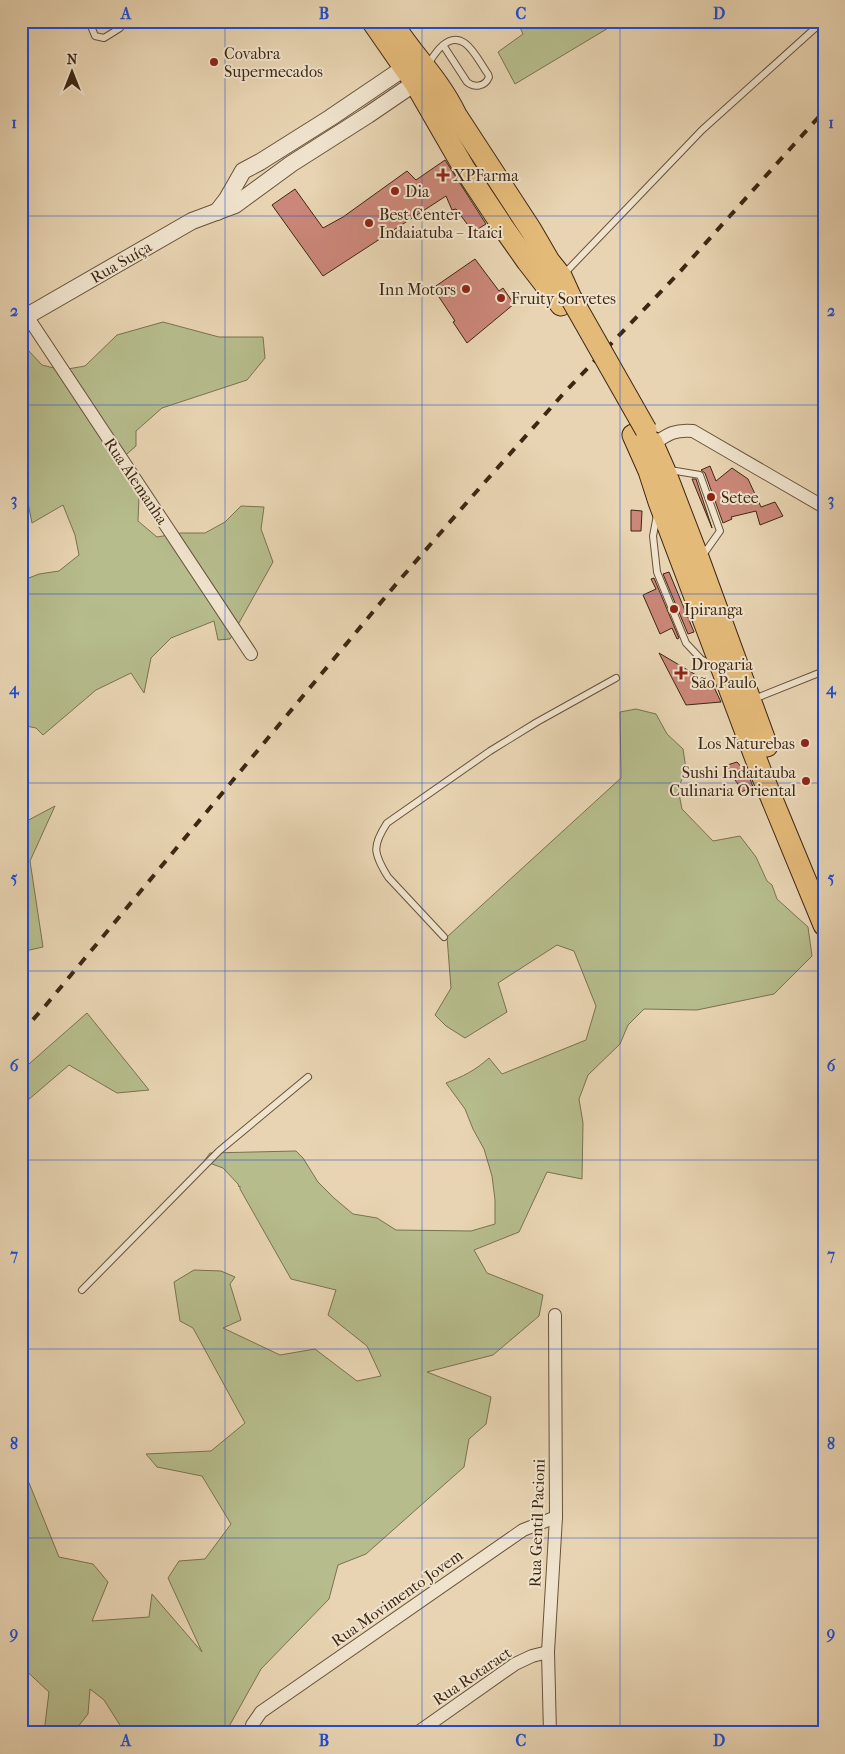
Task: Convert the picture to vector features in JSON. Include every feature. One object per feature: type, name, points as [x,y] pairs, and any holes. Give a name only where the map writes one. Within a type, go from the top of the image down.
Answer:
[{"type":"main road","points":[[372,21],[414,67],[423,80],[430,81],[450,102],[456,115],[532,230],[549,261],[561,292],[644,441],[664,469],[796,826],[824,890]]},
{"type":"main road","points":[[391,21],[464,168],[527,261],[561,292]]},
{"type":"main road","points":[[644,441],[659,502],[785,834],[824,925]]},
{"type":"street","points":[[217,213],[243,171],[414,67]]},
{"type":"street","name":"Rua Suíça","points":[[24,312],[192,221],[234,205],[291,164],[368,115],[414,67]]},
{"type":"street","points":[[358,100],[368,115]]},
{"type":"street","points":[[260,162],[255,169],[255,176],[262,180],[271,179]]},
{"type":"street","name":"Rua Alemanha","points":[[24,312],[251,654]]},
{"type":"street","points":[[644,441],[662,438],[682,430],[693,431],[824,507]]},
{"type":"street","name":"Rua Gentil Pacioni","points":[[550,1733],[548,1652],[556,1517],[556,1315]]},
{"type":"street","name":"Rua Movimento Jovem","points":[[252,1733],[252,1725],[260,1712],[523,1530],[556,1517]]},
{"type":"street","name":"Rua Rotaract","points":[[417,1733],[515,1664],[532,1656],[548,1652]]},
{"type":"lane","points":[[89,21],[95,36],[104,38],[120,28],[125,21]]},
{"type":"lane","points":[[561,292],[702,130],[824,21]]},
{"type":"lane","points":[[414,67],[443,45],[452,40],[459,39],[466,41],[488,74],[487,82],[477,86],[472,86],[467,82],[443,45]]},
{"type":"lane","points":[[664,469],[700,475],[720,531],[699,560]]},
{"type":"lane","points":[[750,700],[824,671]]},
{"type":"lane","points":[[444,937],[388,877],[381,866],[376,846],[378,837],[387,823],[490,751],[536,722],[616,678]]},
{"type":"lane","points":[[82,1290],[219,1151],[308,1078]]},
{"type":"green space","points":[[517,21],[620,21],[515,84],[498,52],[523,34]]},
{"type":"green space","points":[[163,322],[219,337],[263,337],[265,358],[247,380],[162,408],[136,431],[136,446],[119,461],[135,477],[139,497],[138,521],[157,537],[181,533],[205,533],[225,522],[241,506],[264,507],[261,529],[273,562],[230,639],[218,640],[214,621],[171,638],[151,658],[144,693],[131,673],[96,690],[43,735],[36,728],[21,725],[21,581],[39,574],[59,571],[79,555],[75,535],[63,505],[32,523],[28,503],[28,479],[21,461],[21,329],[27,349],[42,365],[62,370],[85,366],[117,335]]},
{"type":"green space","points":[[636,709],[656,714],[667,734],[683,749],[686,769],[678,789],[682,809],[713,841],[740,836],[756,857],[767,881],[772,885],[777,899],[808,927],[812,956],[774,994],[697,1010],[644,1009],[628,1025],[620,1044],[588,1075],[579,1099],[583,1123],[582,1179],[547,1172],[519,1232],[474,1250],[487,1273],[543,1295],[539,1316],[493,1355],[427,1372],[491,1397],[486,1424],[469,1439],[464,1467],[366,1554],[338,1565],[329,1599],[261,1669],[227,1730],[228,1733],[125,1733],[104,1700],[90,1689],[88,1714],[73,1733],[44,1733],[49,1692],[21,1666],[21,1463],[59,1557],[93,1564],[108,1582],[92,1621],[149,1617],[152,1594],[202,1652],[168,1578],[179,1561],[205,1559],[231,1524],[202,1476],[157,1467],[146,1454],[211,1451],[245,1423],[193,1328],[180,1321],[174,1282],[194,1270],[221,1271],[235,1277],[230,1284],[241,1320],[223,1328],[280,1355],[315,1349],[357,1381],[381,1376],[367,1346],[328,1315],[336,1290],[291,1279],[240,1186],[223,1168],[204,1161],[210,1153],[296,1151],[303,1158],[318,1182],[353,1214],[377,1218],[396,1230],[471,1231],[495,1224],[492,1176],[484,1149],[465,1109],[446,1083],[469,1073],[489,1058],[502,1074],[586,1040],[596,1006],[574,951],[557,945],[498,983],[507,1012],[465,1038],[446,1026],[435,1015],[451,988],[447,937],[621,778],[620,712]]},
{"type":"green space","points":[[55,806],[30,861],[43,947],[21,952],[21,824]]},
{"type":"green space","points":[[87,1013],[149,1090],[117,1093],[69,1065],[21,1106],[21,1071]]},
{"type":"building","name":"Best Center Indaiatuba – Itaici","points":[[445,160],[486,224],[473,232],[456,209],[452,210],[446,196],[323,276],[272,205],[295,189],[323,228],[343,217],[407,171],[416,180]]},
{"type":"building","points":[[475,259],[499,291],[503,288],[514,304],[467,343],[433,288]]},
{"type":"building","points":[[710,466],[716,481],[732,468],[748,479],[761,507],[775,502],[783,516],[760,525],[756,511],[731,517],[732,519],[723,523],[705,473],[701,470]]},
{"type":"building","points":[[692,479],[696,479],[712,528]]},
{"type":"building","points":[[631,510],[642,511],[641,531],[631,531]]},
{"type":"building","points":[[669,572],[694,632],[688,634],[663,574]]},
{"type":"building","points":[[654,578],[679,638],[677,639],[672,628],[660,634],[643,595],[656,589],[651,579]]},
{"type":"building","name":"Drogaria São Paulo","points":[[659,653],[713,685],[721,702],[686,705]]},
{"type":"building","points":[[737,762],[749,776],[753,787],[741,792],[738,784],[724,766]]},
{"type":"railway","points":[[21,1033],[397,583],[469,500],[564,393],[677,275],[824,111]]},
{"type":"place","name":"Covabra Supermecados","points":[[214,62]]},
{"type":"place","name":"XPFarma","points":[[443,175]]},
{"type":"place","name":"Dia","points":[[395,191]]},
{"type":"place","name":"Best Center Indaiatuba – Itaici","points":[[369,223]]},
{"type":"place","name":"Inn Motors","points":[[466,289]]},
{"type":"place","name":"Fruity Sorvetes","points":[[501,298]]},
{"type":"place","name":"Setee","points":[[711,497]]},
{"type":"place","name":"Ipiranga","points":[[674,609]]},
{"type":"place","name":"Drogaria São Paulo","points":[[681,673]]},
{"type":"place","name":"Los Naturebas","points":[[805,743]]},
{"type":"place","name":"Sushi Indaitauba Culinaria Oriental","points":[[806,781]]}]
